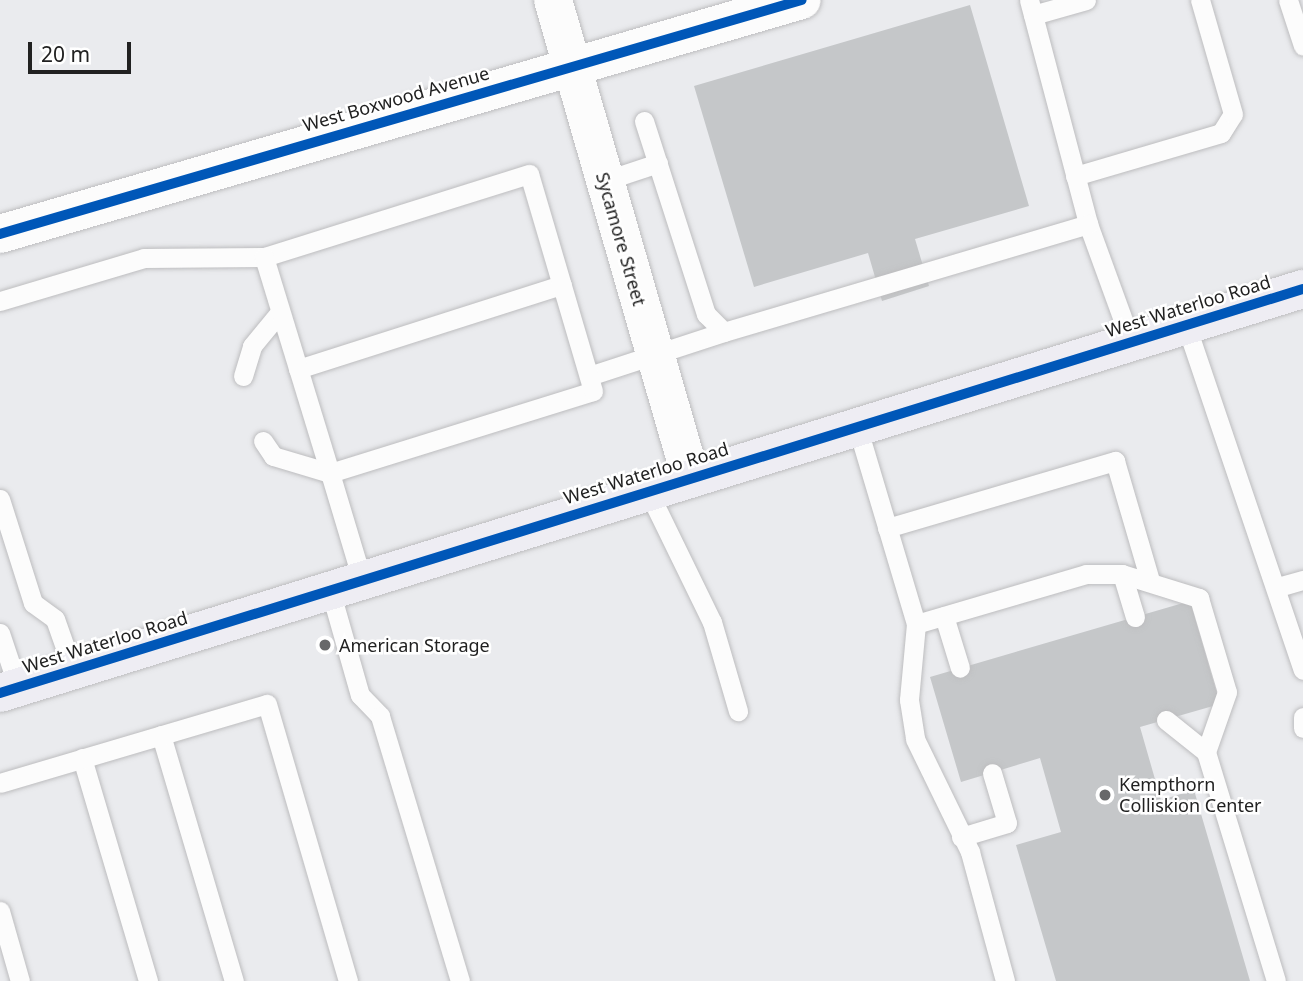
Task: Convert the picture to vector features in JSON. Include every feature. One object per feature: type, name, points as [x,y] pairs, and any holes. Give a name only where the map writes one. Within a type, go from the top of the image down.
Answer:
[{"type":"main road","name":"West Waterloo Road","points":[[9,690],[1303,289]]},
{"type":"street","name":"Sycamore Street","points":[[553,0],[691,477]]},
{"type":"street","name":"West Boxwood Avenue","points":[[0,234],[803,0]]},
{"type":"lane","points":[[1086,0],[1031,8],[1088,224],[1131,342]]},
{"type":"lane","points":[[1075,176],[1221,133],[1233,114],[1200,0]]},
{"type":"lane","points":[[1288,0],[1303,46]]},
{"type":"lane","points":[[644,121],[706,314],[724,332]]},
{"type":"lane","points":[[604,181],[658,163]]},
{"type":"lane","points":[[0,301],[144,258],[264,257],[529,173],[593,391],[330,473],[273,456],[263,441]]},
{"type":"lane","points":[[589,376],[724,332],[1088,224]]},
{"type":"lane","points":[[264,257],[330,473],[359,695],[380,716],[460,981]]},
{"type":"lane","points":[[298,369],[562,285]]},
{"type":"lane","points":[[243,376],[252,346],[280,312]]},
{"type":"lane","points":[[1186,325],[1278,587],[1303,670]]},
{"type":"lane","points":[[857,426],[916,624],[909,700],[915,739],[961,837],[1005,981]]},
{"type":"lane","points":[[887,528],[1115,461],[1150,581]]},
{"type":"lane","points":[[648,491],[712,622],[738,711]]},
{"type":"lane","points":[[0,499],[33,603],[55,619],[73,670]]},
{"type":"lane","points":[[916,624],[1086,574],[1122,574],[1199,598],[1215,642],[1226,704],[1206,752]]},
{"type":"lane","points":[[1122,574],[1135,617]]},
{"type":"lane","points":[[1278,587],[1303,580]]},
{"type":"lane","points":[[944,616],[960,668]]},
{"type":"lane","points":[[0,633],[9,690]]},
{"type":"lane","points":[[0,783],[267,704],[348,981]]},
{"type":"lane","points":[[1303,717],[1303,728]]},
{"type":"lane","points":[[1166,720],[1206,752],[1276,981]]},
{"type":"lane","points":[[161,735],[234,981]]},
{"type":"lane","points":[[82,758],[148,981]]},
{"type":"lane","points":[[961,837],[1007,823],[992,773]]},
{"type":"lane","points":[[0,911],[20,981]]},
{"type":"building","points":[[970,5],[1029,206],[915,239],[929,286],[882,301],[868,253],[754,287],[694,86]]},
{"type":"building","name":"Kempthorn Colliskion Center","points":[[1190,601],[1220,704],[1140,727],[1161,800],[1194,790],[1250,981],[1056,981],[1016,845],[1061,832],[1040,758],[961,782],[930,677]]},
{"type":"cycle path","points":[[0,234],[802,0]]},
{"type":"cycle path","points":[[0,693],[1303,289]]},
{"type":"place","name":"American Storage","points":[[325,645]]},
{"type":"place","name":"Kempthorn Colliskion Center","points":[[1105,795]]}]
